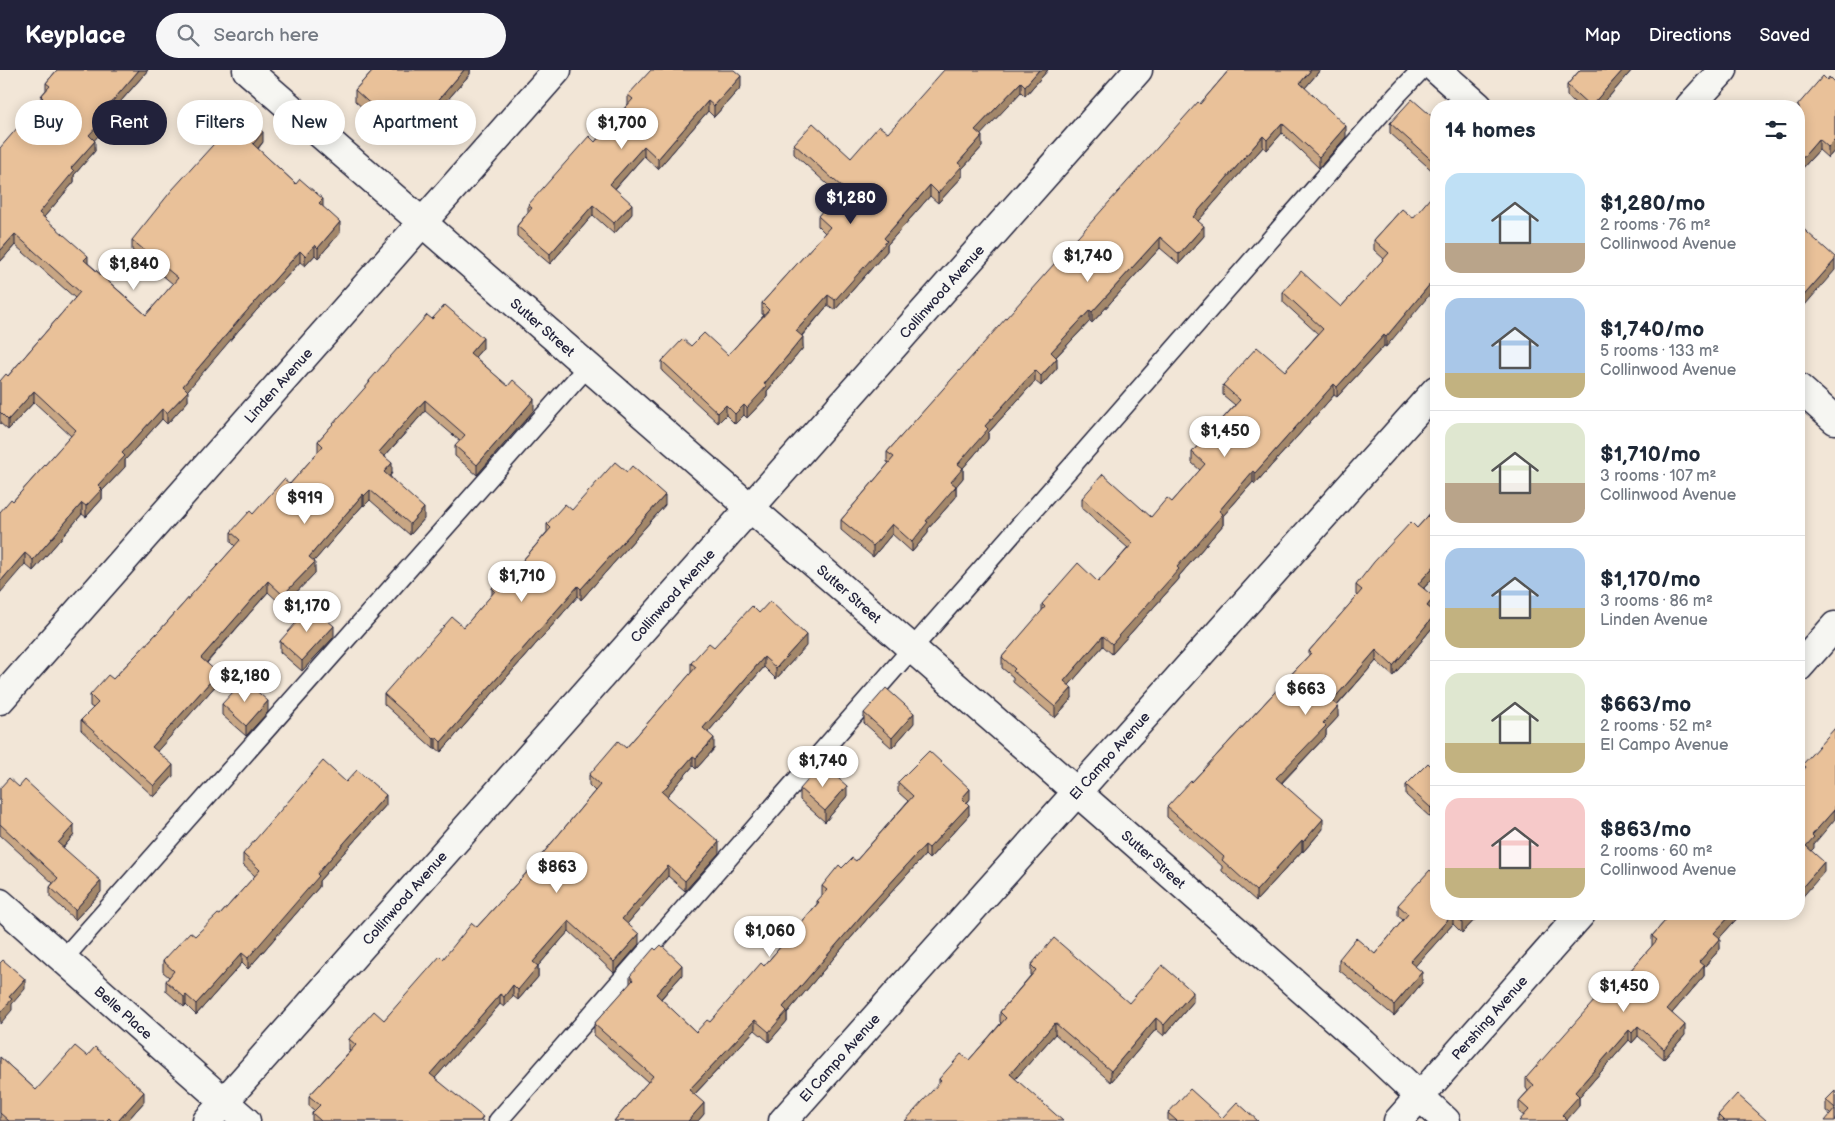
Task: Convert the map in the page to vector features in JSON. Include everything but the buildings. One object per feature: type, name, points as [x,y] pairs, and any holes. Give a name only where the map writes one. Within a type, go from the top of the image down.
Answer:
[{"type":"street","name":"Sutter Street","points":[[247,70],[1078,792],[1363,1043],[1446,1121]]},
{"type":"street","name":"Linden Avenue","points":[[0,700],[556,70]]},
{"type":"street","name":"Collinwood Avenue","points":[[216,1111],[1138,70]]},
{"type":"street","points":[[1437,70],[1471,100]]},
{"type":"street","points":[[1695,100],[1722,70]]},
{"type":"street","points":[[1805,393],[1835,420]]},
{"type":"street","name":"El Campo Avenue","points":[[783,1121],[1430,397]]},
{"type":"street","points":[[1805,660],[1835,626]]},
{"type":"street","name":"Belle Place","points":[[0,904],[63,959],[216,1111],[246,1121]]},
{"type":"street","name":"Pershing Avenue","points":[[1398,1121],[1576,920]]},
{"type":"lane","points":[[498,1121],[1358,139],[1421,70]]},
{"type":"lane","points":[[63,959],[588,366]]}]
